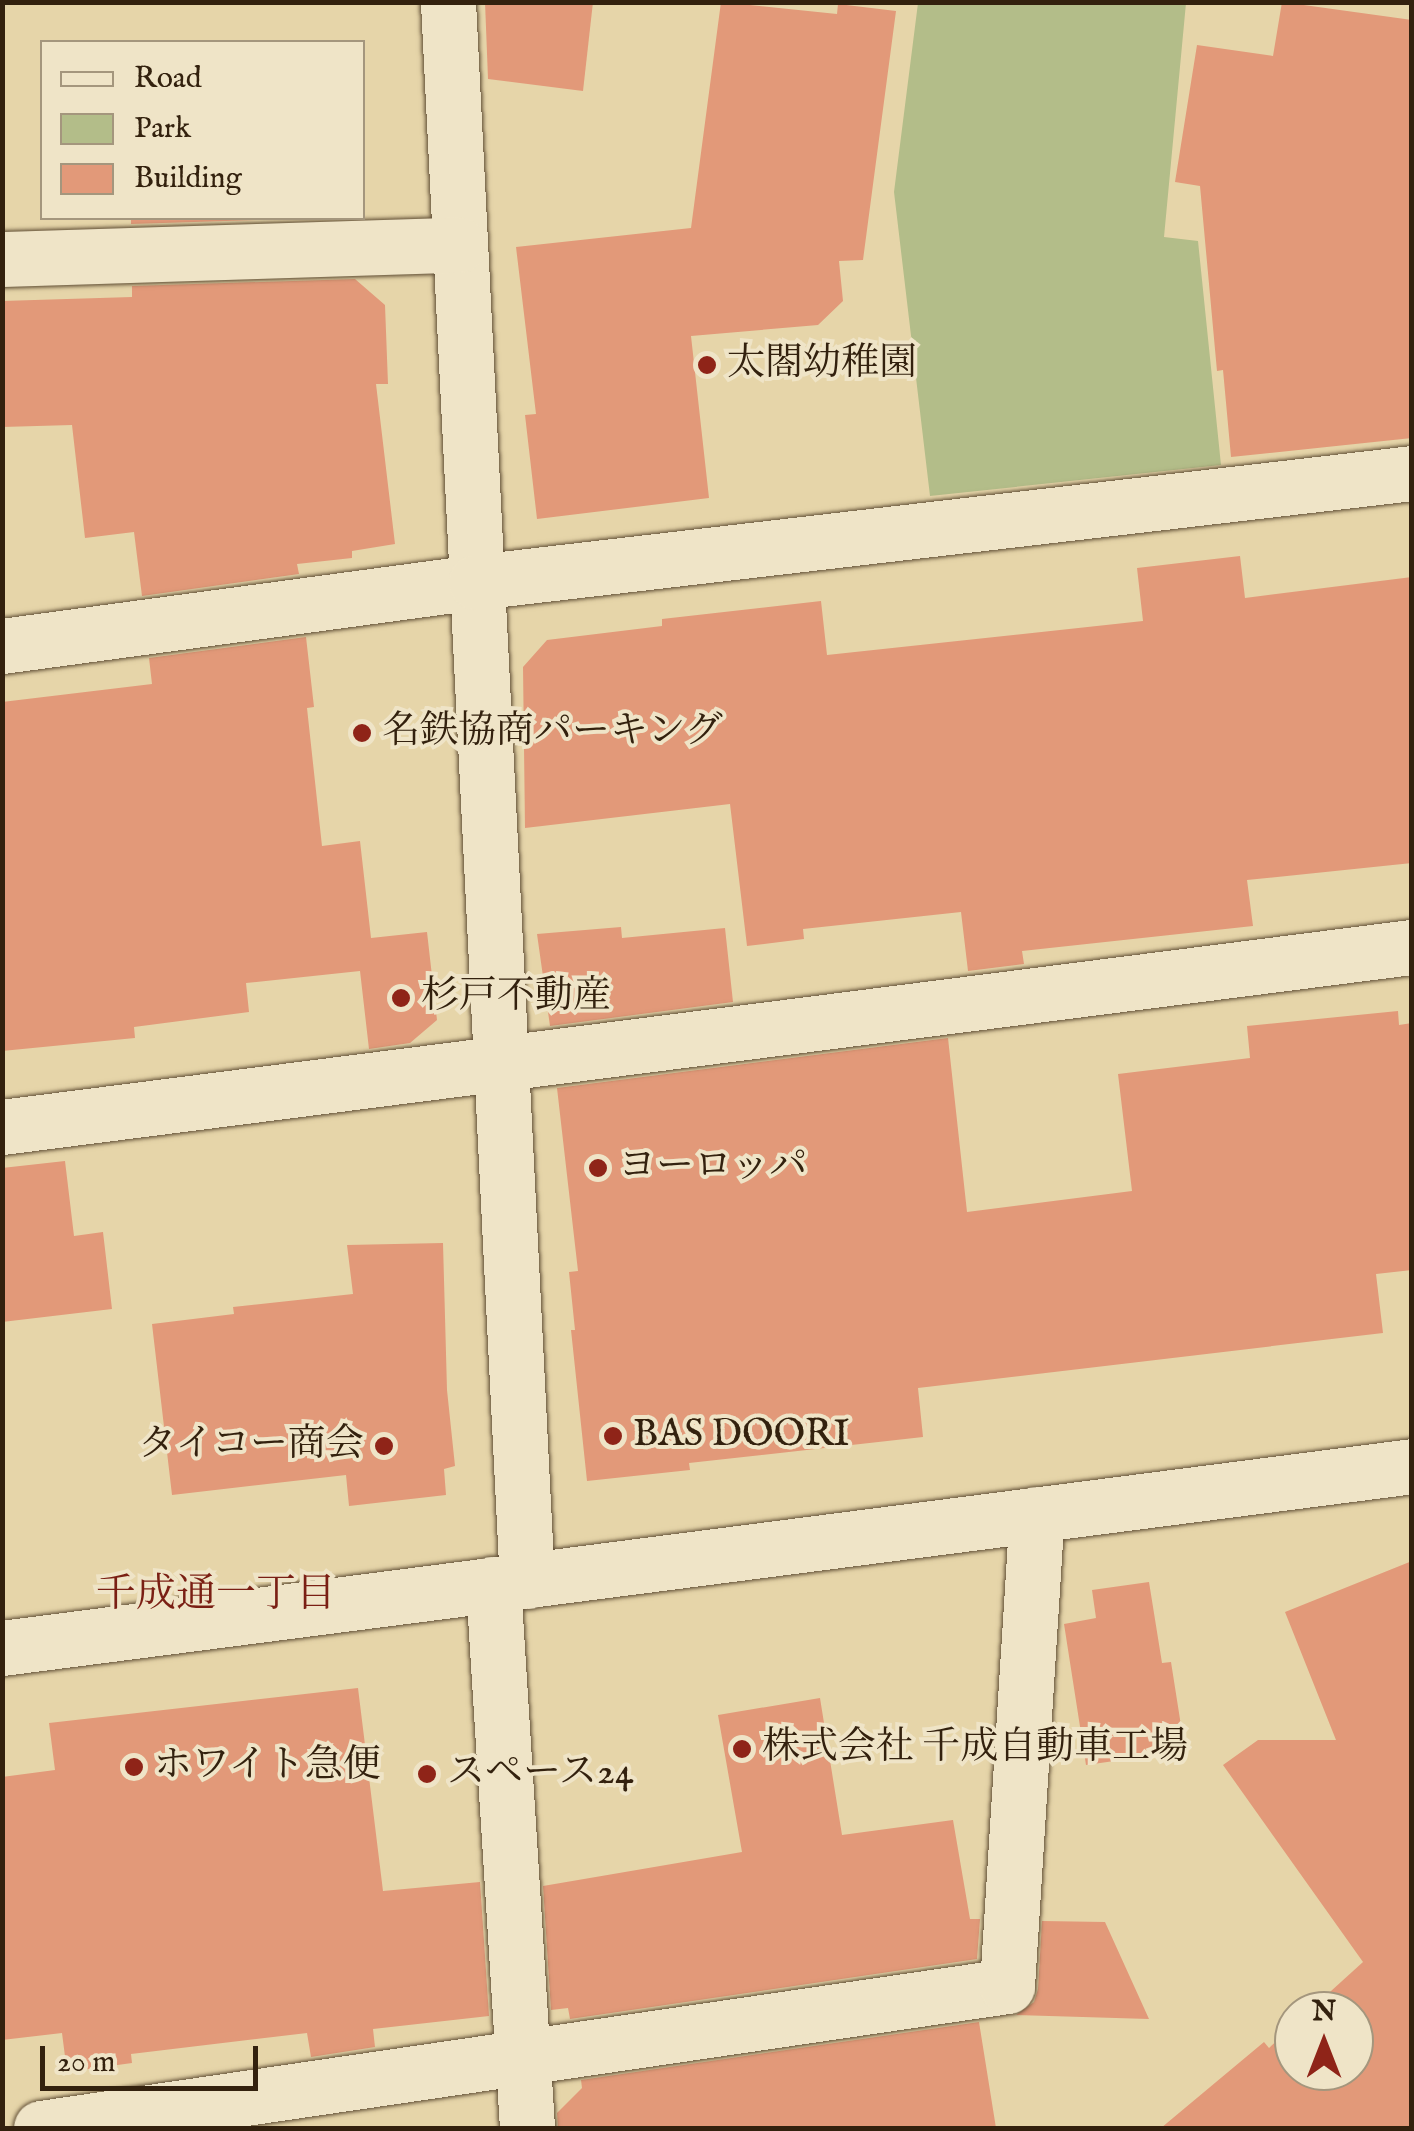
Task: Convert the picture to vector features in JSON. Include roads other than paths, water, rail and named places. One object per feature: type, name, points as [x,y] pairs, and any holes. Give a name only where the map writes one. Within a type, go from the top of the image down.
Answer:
[{"type":"street","points":[[448,2],[501,1067],[510,1583],[527,2128]]},
{"type":"street","points":[[2,260],[460,245]]},
{"type":"street","points":[[2,646],[476,582],[1412,473]]},
{"type":"street","points":[[2,1128],[501,1067],[1412,947]]},
{"type":"street","points":[[2,1648],[1412,1466]]},
{"type":"street","points":[[41,2128],[1007,1986],[1037,1514]]},
{"type":"place","name":"太閤幼稚園","points":[[707,365]]},
{"type":"place","name":"名鉄協商パーキング","points":[[362,733]]},
{"type":"place","name":"杉戸不動産","points":[[401,998]]},
{"type":"place","name":"ヨーロッパ","points":[[598,1168]]},
{"type":"place","name":"BAS DOORI","points":[[613,1436]]},
{"type":"place","name":"タイコー商会","points":[[384,1446]]},
{"type":"place","name":"株式会社 千成自動車工場","points":[[742,1749]]},
{"type":"place","name":"ホワイト急便","points":[[134,1767]]},
{"type":"place","name":"スペース24","points":[[427,1774]]},
{"type":"district","name":"千成通一丁目","points":[[216,1596]]}]
